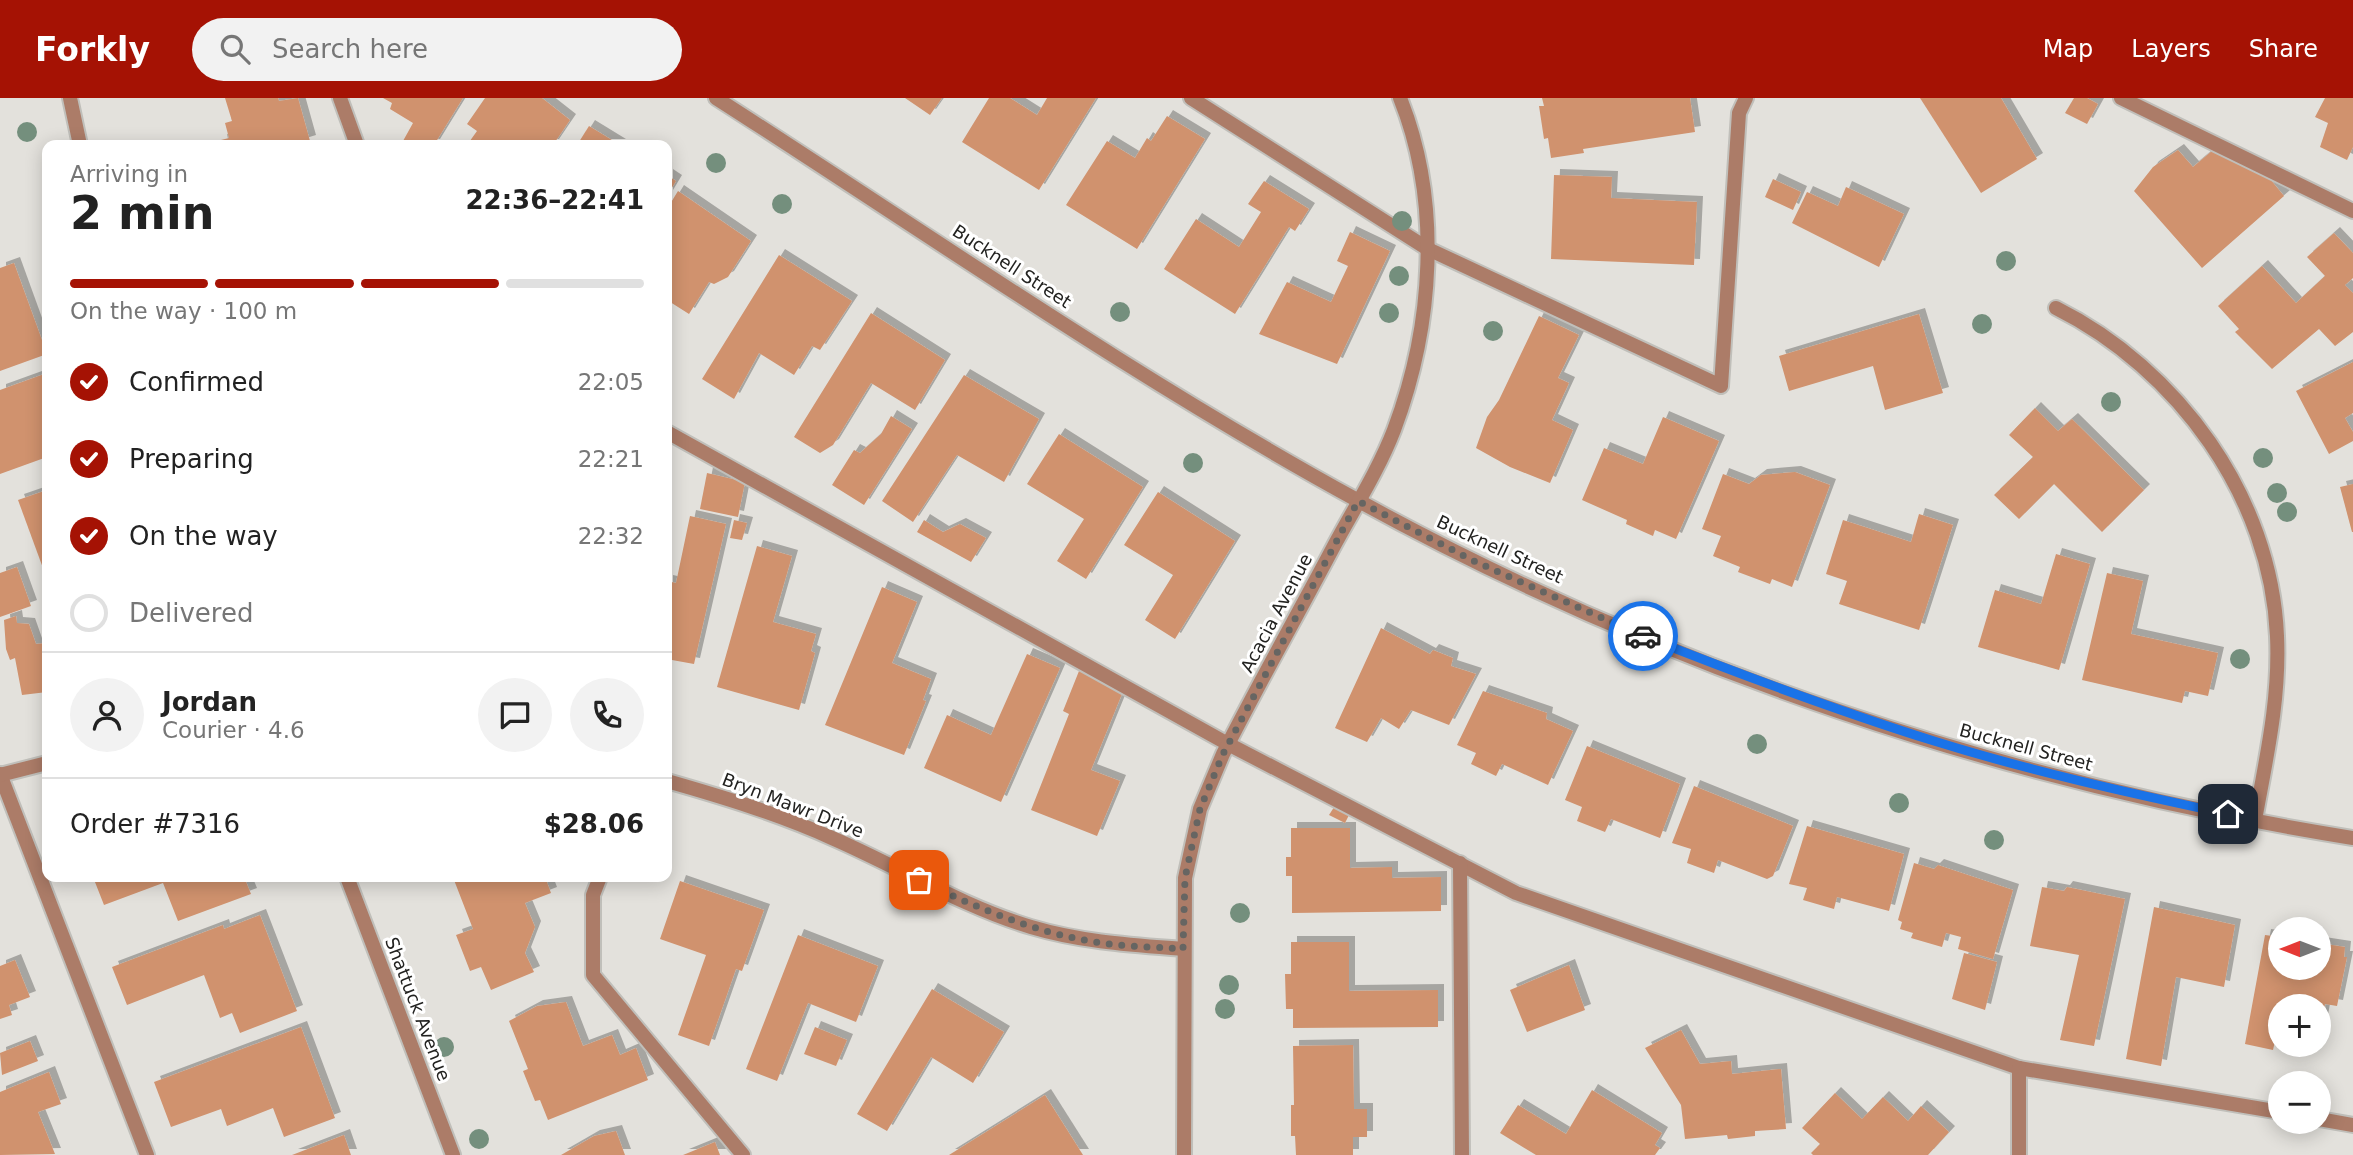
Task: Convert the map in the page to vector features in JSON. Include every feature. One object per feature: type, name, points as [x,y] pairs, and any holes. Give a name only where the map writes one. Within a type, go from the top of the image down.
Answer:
[{"type":"street","points":[[70,98],[79,140]]},
{"type":"street","points":[[340,98],[355,140]]},
{"type":"street","name":"Bucknell Street","points":[[716,98],[1216,419],[1358,501],[1476,562],[1626,629],[1780,690],[1936,741],[2094,785],[2353,838]]},
{"type":"street","points":[[1191,98],[1427,249],[1721,386],[1739,113],[1746,98]]},
{"type":"street","name":"Acacia Avenue","points":[[1184,1155],[1185,878],[1200,809],[1228,744],[1393,432],[1413,370],[1424,314],[1427,249],[1422,177],[1400,98]]},
{"type":"street","points":[[2121,98],[2353,211]]},
{"type":"street","points":[[2056,308],[2132,356],[2176,399],[2214,448],[2244,502],[2267,567],[2277,635],[2276,703],[2255,820]]},
{"type":"street","points":[[672,435],[1228,744],[1516,892],[2019,1068],[2268,1110]]},
{"type":"street","points":[[42,764],[0,774],[147,1155]]},
{"type":"street","name":"Bryn Mawr Drive","points":[[672,782],[726,797],[831,838],[963,901],[1031,927],[1102,943],[1183,949]]},
{"type":"street","points":[[1460,863],[1462,1155]]},
{"type":"street","name":"Shattuck Avenue","points":[[349,882],[453,1155]]},
{"type":"street","points":[[598,882],[593,895],[593,975],[743,1155]]},
{"type":"street","points":[[2019,1068],[2019,1155]]},
{"type":"street","points":[[2331,1121],[2353,1125]]},
{"type":"building","points":[[225,98],[278,98],[279,101],[298,98],[310,140],[221,140],[229,138],[225,123],[232,121]]},
{"type":"building","points":[[383,98],[463,98],[437,140],[404,140],[413,123],[390,109],[392,103]]},
{"type":"building","points":[[485,98],[542,98],[570,120],[556,140],[471,140],[477,131],[467,124]]},
{"type":"building","points":[[905,98],[942,98],[930,115]]},
{"type":"building","points":[[989,98],[1010,98],[1037,115],[1047,98],[1096,98],[1039,190],[962,142]]},
{"type":"building","points":[[1542,98],[1690,98],[1695,132],[1583,149],[1584,153],[1551,158],[1548,138],[1544,139],[1539,106],[1544,106]]},
{"type":"building","points":[[1920,98],[2001,98],[2037,159],[1981,193]]},
{"type":"building","points":[[2074,98],[2087,98],[2098,104],[2087,124],[2065,113]]},
{"type":"building","points":[[2325,98],[2353,98],[2353,147],[2347,160],[2320,147],[2328,123],[2315,117]]},
{"type":"building","points":[[1167,116],[1205,139],[1137,249],[1066,205],[1107,141],[1135,158],[1147,138],[1151,141]]},
{"type":"building","points":[[589,126],[612,140],[580,140]]},
{"type":"building","points":[[2178,150],[2193,167],[2212,151],[2256,171],[2261,168],[2284,196],[2202,268],[2134,191],[2153,167]]},
{"type":"building","points":[[1554,175],[1612,177],[1611,198],[1697,202],[1694,265],[1551,259]]},
{"type":"building","points":[[1773,179],[1801,192],[1793,210],[1765,197]]},
{"type":"building","points":[[1264,181],[1309,209],[1295,231],[1289,227],[1235,314],[1164,269],[1196,219],[1239,247],[1261,212],[1248,204]]},
{"type":"building","points":[[1846,187],[1904,214],[1879,267],[1792,223],[1807,192],[1838,206]]},
{"type":"building","points":[[678,191],[751,241],[728,277],[714,284],[709,282],[689,314],[672,303],[672,201]]},
{"type":"building","points":[[1350,232],[1390,251],[1337,364],[1259,334],[1287,282],[1331,302],[1348,266],[1337,261]]},
{"type":"building","points":[[2334,233],[2353,253],[2353,278],[2345,285],[2353,293],[2353,332],[2335,346],[2319,329],[2272,369],[2235,332],[2239,329],[2218,306],[2262,266],[2296,303],[2325,276],[2307,257]]},
{"type":"building","points":[[779,255],[852,301],[820,350],[812,346],[794,375],[759,353],[734,399],[702,379]]},
{"type":"building","points":[[14,263],[42,340],[42,356],[0,371],[0,268]]},
{"type":"building","points":[[871,313],[945,360],[915,410],[871,383],[833,445],[820,453],[794,437]]},
{"type":"building","points":[[1919,314],[1943,393],[1885,410],[1873,366],[1789,391],[1779,356]]},
{"type":"building","points":[[1539,316],[1579,335],[1558,378],[1569,383],[1552,420],[1573,430],[1550,483],[1510,467],[1476,448],[1487,417],[1499,400]]},
{"type":"building","points":[[2353,362],[2353,413],[2345,418],[2353,432],[2353,441],[2329,454],[2296,391]]},
{"type":"building","points":[[42,375],[42,459],[0,474],[0,390]]},
{"type":"building","points":[[964,375],[1039,419],[1004,482],[957,455],[913,522],[882,501]]},
{"type":"building","points":[[2035,408],[2058,431],[2072,419],[2144,490],[2102,532],[2054,484],[2019,519],[1994,495],[2033,457],[2009,435]]},
{"type":"building","points":[[891,416],[912,429],[864,505],[832,485],[854,450],[860,453],[881,434]]},
{"type":"building","points":[[1663,417],[1719,441],[1676,539],[1655,530],[1653,536],[1626,524],[1627,520],[1582,500],[1604,448],[1643,464]]},
{"type":"building","points":[[1059,434],[1143,487],[1086,579],[1057,561],[1084,519],[1027,484]]},
{"type":"building","points":[[1795,472],[1830,485],[1792,587],[1772,579],[1770,584],[1738,572],[1740,567],[1713,556],[1721,536],[1702,529],[1723,474],[1749,484],[1761,475]]},
{"type":"building","points":[[707,473],[745,482],[738,517],[700,509]]},
{"type":"building","points":[[2353,484],[2353,532],[2352,532],[2340,487]]},
{"type":"building","points":[[42,492],[42,565],[18,500]]},
{"type":"building","points":[[1158,492],[1235,541],[1175,639],[1145,620],[1173,575],[1124,545]]},
{"type":"building","points":[[1919,514],[1953,525],[1919,630],[1839,604],[1847,581],[1826,574],[1843,520],[1911,542]]},
{"type":"building","points":[[690,516],[726,524],[694,664],[672,660],[672,582],[676,583]]},
{"type":"building","points":[[734,520],[747,523],[742,540],[730,538]]},
{"type":"building","points":[[924,520],[943,532],[960,524],[986,538],[971,562],[917,532]]},
{"type":"building","points":[[757,546],[792,556],[773,622],[816,634],[811,651],[815,653],[799,710],[717,687]]},
{"type":"building","points":[[2056,554],[2090,564],[2059,670],[1978,647],[1995,590],[2041,604]]},
{"type":"building","points":[[17,567],[31,606],[0,617],[0,573]]},
{"type":"building","points":[[2107,573],[2143,581],[2131,634],[2218,653],[2208,696],[2185,691],[2182,703],[2082,680]]},
{"type":"building","points":[[882,587],[917,602],[892,663],[931,679],[923,700],[926,701],[904,755],[825,725]]},
{"type":"building","points":[[16,616],[17,623],[29,624],[36,644],[42,643],[42,693],[22,695],[15,658],[10,660],[6,649],[4,620]]},
{"type":"building","points":[[1381,628],[1430,654],[1433,650],[1453,658],[1451,666],[1476,674],[1449,725],[1411,710],[1399,729],[1381,718],[1367,742],[1335,728]]},
{"type":"building","points":[[1027,654],[1060,668],[1001,802],[924,768],[947,715],[991,735]]},
{"type":"building","points":[[1079,671],[1124,689],[1091,770],[1120,781],[1097,836],[1031,810],[1069,714],[1063,711]]},
{"type":"building","points":[[1483,691],[1547,713],[1546,719],[1573,731],[1548,785],[1502,764],[1496,776],[1471,764],[1476,753],[1457,745]]},
{"type":"building","points":[[1587,746],[1680,784],[1660,838],[1611,819],[1605,832],[1577,821],[1582,807],[1565,800]]},
{"type":"building","points":[[1694,786],[1793,826],[1773,876],[1767,879],[1718,860],[1714,873],[1687,863],[1691,849],[1672,843]]},
{"type":"building","points":[[1338,801],[1352,809],[1345,823],[1329,815]]},
{"type":"building","points":[[1807,826],[1904,854],[1889,911],[1837,897],[1834,909],[1803,900],[1807,888],[1789,884]]},
{"type":"building","points":[[1291,828],[1350,828],[1350,868],[1392,867],[1392,878],[1441,877],[1441,911],[1292,913],[1292,876],[1286,876],[1286,857],[1291,857]]},
{"type":"building","points":[[1914,863],[1934,869],[1938,865],[2013,890],[1993,959],[1958,949],[1961,937],[1946,933],[1942,947],[1911,938],[1913,933],[1900,929],[1902,922],[1898,920]]},
{"type":"building","points":[[680,881],[764,910],[742,971],[736,969],[709,1046],[678,1035],[706,955],[660,939]]},
{"type":"building","points":[[95,882],[246,882],[251,894],[178,921],[163,883],[104,905]]},
{"type":"building","points":[[455,882],[547,882],[551,893],[525,903],[535,927],[525,953],[534,972],[491,990],[481,967],[470,971],[456,935],[473,929]]},
{"type":"building","points":[[2042,887],[2064,891],[2067,887],[2125,899],[2094,1046],[2060,1040],[2079,955],[2030,946]]},
{"type":"building","points":[[2154,907],[2235,925],[2224,987],[2176,977],[2161,1066],[2126,1059]]},
{"type":"building","points":[[260,915],[297,1011],[240,1033],[232,1013],[220,1018],[204,975],[127,1005],[112,967],[223,925],[224,929]]},
{"type":"building","points":[[798,935],[878,966],[856,1022],[808,1003],[777,1081],[746,1069]]},
{"type":"building","points":[[2265,935],[2268,935],[2268,980],[2331,980],[2331,945],[2345,947],[2344,957],[2347,957],[2337,1006],[2331,1005],[2331,994],[2268,994],[2268,1049],[2245,1044]]},
{"type":"building","points":[[1291,942],[1349,942],[1349,991],[1438,990],[1438,1027],[1293,1028],[1293,1009],[1286,1009],[1285,974],[1291,974]]},
{"type":"building","points":[[1964,953],[1997,962],[1985,1010],[1952,999]]},
{"type":"building","points":[[15,960],[30,997],[9,1005],[12,1015],[0,1019],[0,966]]},
{"type":"building","points":[[1569,965],[1585,1010],[1527,1032],[1510,990]]},
{"type":"building","points":[[932,989],[1004,1032],[973,1083],[931,1057],[887,1131],[857,1114]]},
{"type":"building","points":[[566,1002],[583,1046],[612,1035],[620,1055],[636,1048],[648,1080],[548,1120],[540,1100],[535,1101],[523,1071],[528,1069],[509,1021],[537,1006]]},
{"type":"building","points":[[301,1027],[335,1118],[284,1137],[273,1108],[227,1126],[221,1109],[171,1127],[154,1082]]},
{"type":"building","points":[[815,1027],[847,1040],[836,1066],[804,1054]]},
{"type":"building","points":[[1681,1030],[1700,1064],[1731,1061],[1732,1074],[1781,1069],[1786,1129],[1755,1131],[1755,1136],[1728,1139],[1727,1135],[1685,1139],[1681,1105],[1645,1048]]},
{"type":"building","points":[[30,1041],[38,1061],[2,1075],[0,1053]]},
{"type":"building","points":[[1353,1045],[1354,1109],[1367,1109],[1367,1137],[1353,1137],[1353,1155],[1296,1155],[1295,1136],[1291,1136],[1291,1105],[1294,1105],[1293,1046]]},
{"type":"building","points":[[49,1072],[61,1104],[38,1112],[55,1154],[0,1155],[0,1092]]},
{"type":"building","points":[[1592,1090],[1662,1133],[1655,1145],[1660,1148],[1655,1155],[1536,1155],[1500,1133],[1518,1105],[1566,1134]]},
{"type":"building","points":[[1835,1093],[1862,1119],[1883,1097],[1908,1121],[1921,1106],[1949,1132],[1928,1155],[1813,1155],[1811,1153],[1820,1144],[1802,1128]]},
{"type":"building","points":[[1045,1095],[1083,1155],[949,1155]]},
{"type":"building","points":[[616,1131],[625,1155],[561,1155],[594,1136]]},
{"type":"building","points":[[344,1135],[351,1155],[292,1155]]},
{"type":"building","points":[[715,1142],[720,1155],[683,1155]]},
{"type":"way so far","points":[[919,880],[963,901],[1031,927],[1102,943],[1183,949],[1185,878],[1200,809],[1223,754],[1358,501],[1476,562],[1643,636]]},
{"type":"route","points":[[1643,636],[1780,690],[1936,741],[2094,785],[2228,814]]}]
